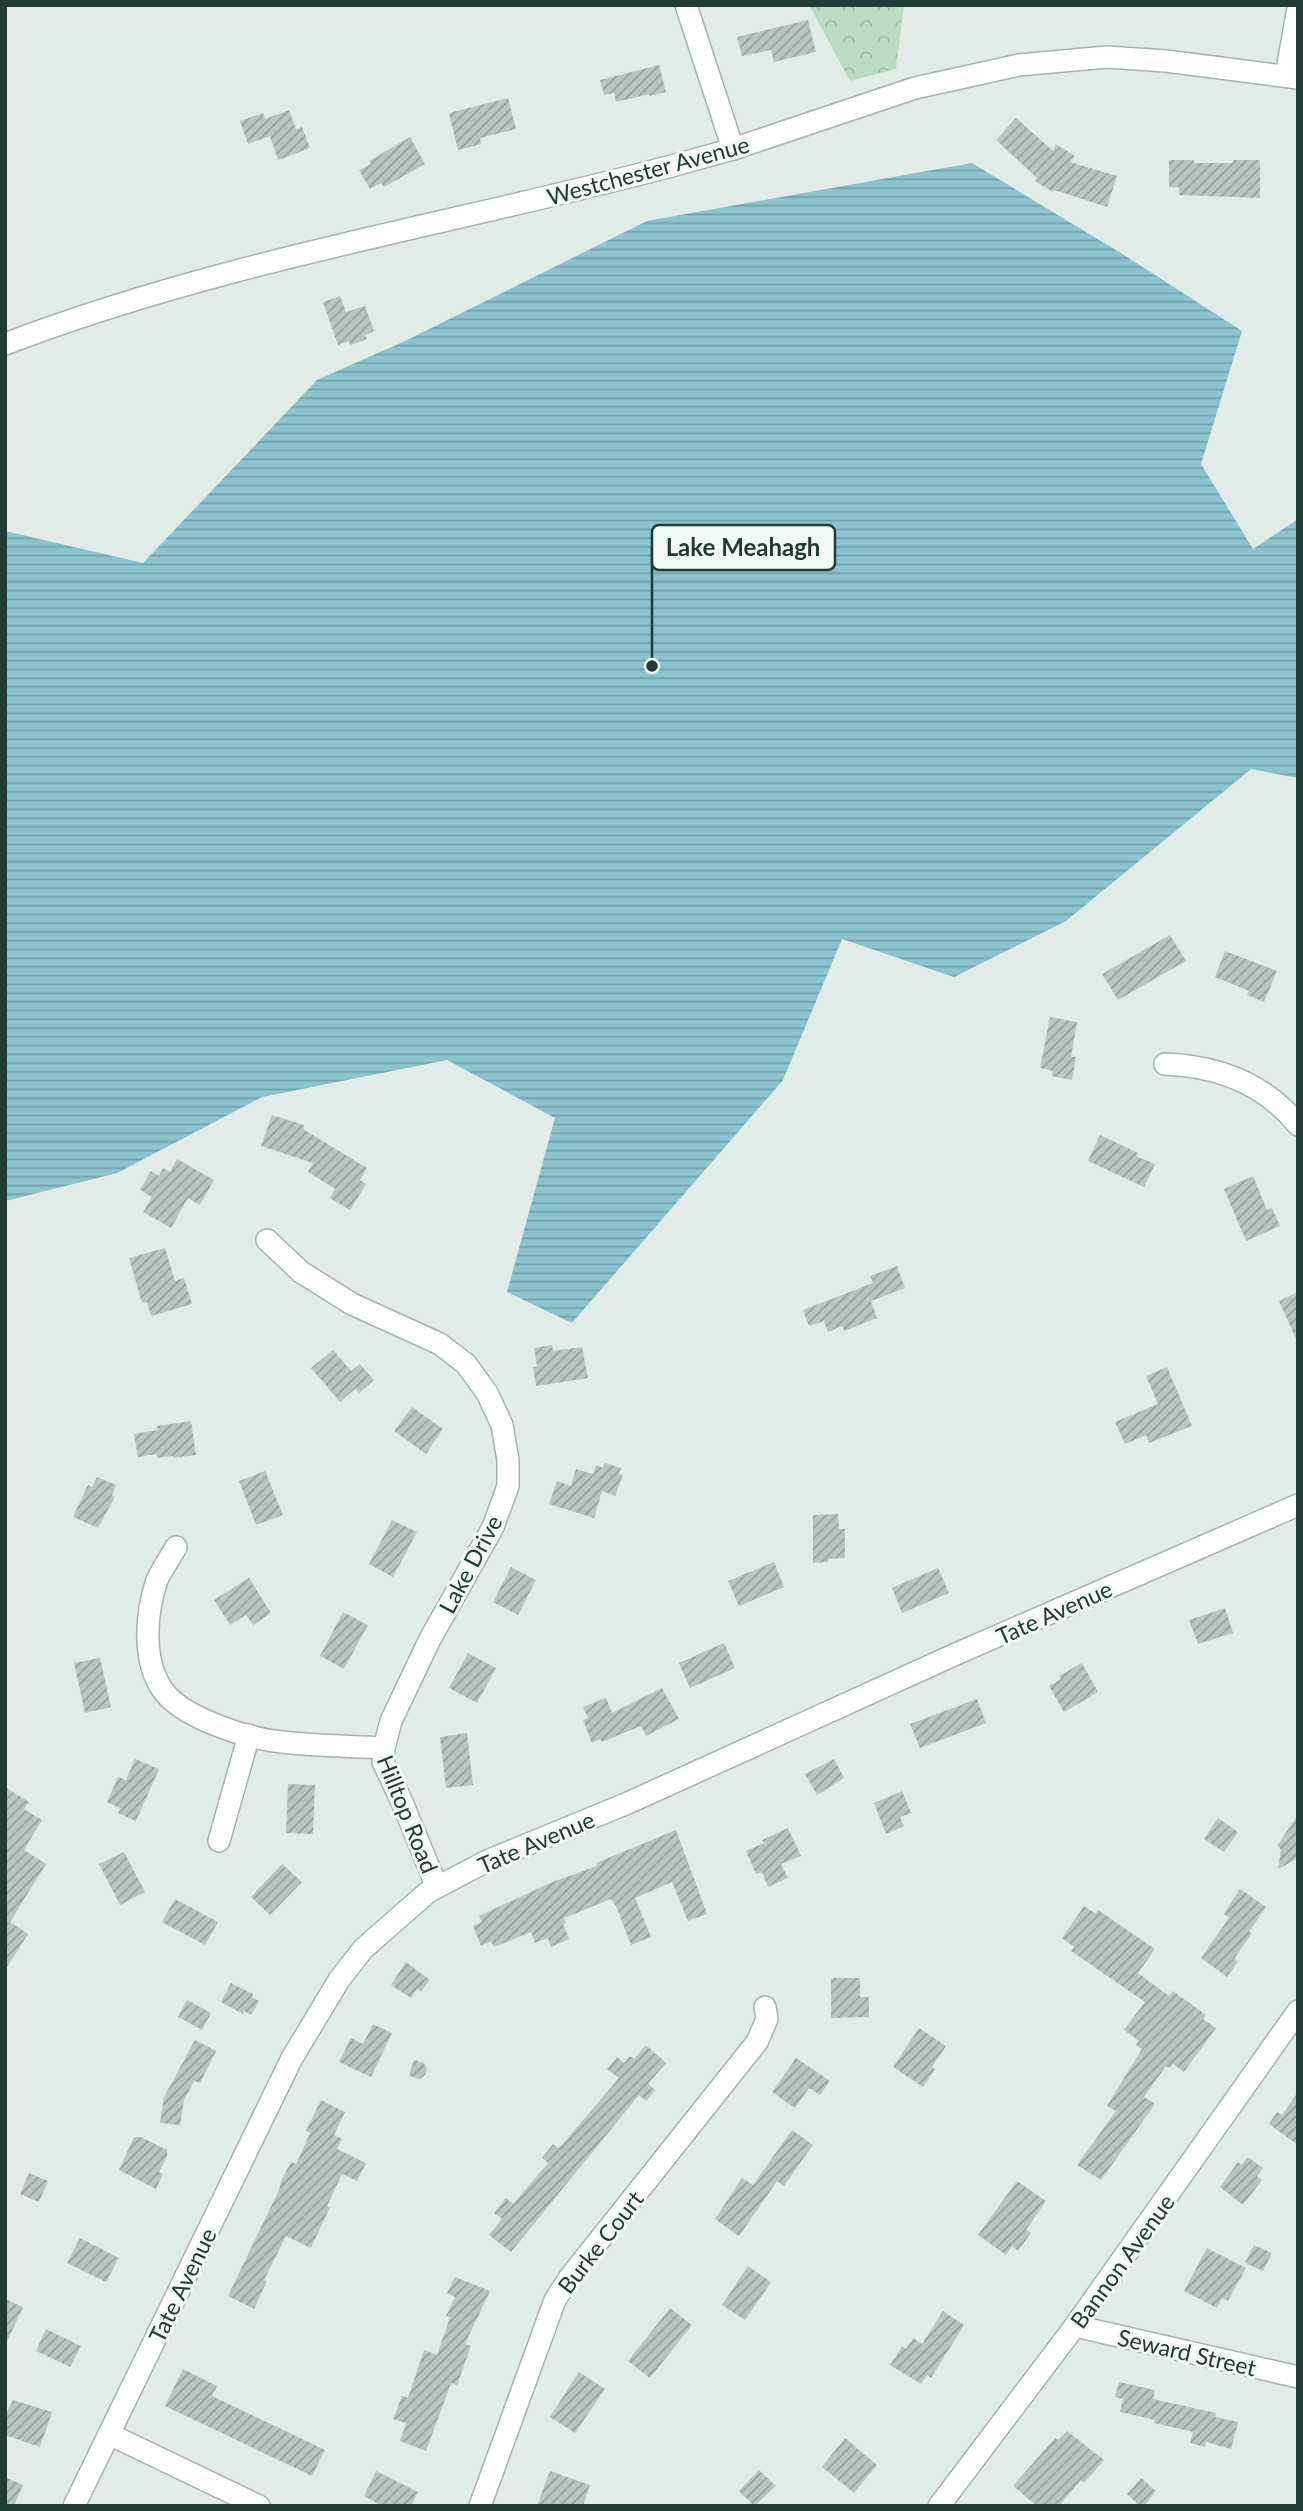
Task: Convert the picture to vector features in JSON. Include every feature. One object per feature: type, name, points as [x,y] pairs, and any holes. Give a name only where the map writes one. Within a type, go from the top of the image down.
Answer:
[{"type":"street","points":[[686,5],[733,149]]},
{"type":"street","points":[[1292,76],[1298,8]]},
{"type":"street","name":"Westchester Avenue","points":[[5,344],[80,316],[176,287],[604,184],[733,149],[915,88],[1019,65],[1107,57],[1292,76]]},
{"type":"street","points":[[1165,1064],[1191,1065],[1244,1081],[1269,1095],[1298,1125]]},
{"type":"street","name":"Lake Drive","points":[[267,1240],[301,1272],[352,1304],[440,1343],[466,1364],[487,1392],[502,1424],[508,1460],[508,1486],[493,1527],[430,1639],[390,1721],[384,1748]]},
{"type":"street","name":"Tate Avenue","points":[[74,2506],[292,2058],[339,1980],[363,1949],[428,1892],[487,1861],[628,1802],[956,1654],[1298,1505]]},
{"type":"street","name":"Hilltop Road","points":[[176,1547],[158,1580],[147,1649],[163,1690],[185,1709],[220,1728],[280,1742],[384,1748],[383,1762],[437,1887]]},
{"type":"street","points":[[219,1841],[249,1735]]},
{"type":"street","name":"Burke Court","points":[[480,2506],[555,2300],[570,2277],[757,2042],[767,2019],[765,2007]]},
{"type":"street","name":"Bannon Avenue","points":[[939,2506],[1075,2326],[1298,2011]]},
{"type":"street","name":"Seward Street","points":[[1075,2326],[1298,2377]]},
{"type":"street","points":[[109,2434],[259,2506]]},
{"type":"green space","points":[[809,5],[904,5],[896,69],[850,81]]},
{"type":"water","points":[[972,163],[1124,255],[1242,331],[1201,464],[1253,549],[1298,519],[1298,778],[1251,769],[1066,921],[954,977],[842,939],[783,1080],[572,1323],[507,1292],[555,1118],[447,1060],[262,1097],[117,1173],[5,1201],[5,531],[143,563],[317,380],[405,341],[647,221]]},
{"type":"building","points":[[808,20],[816,52],[774,62],[771,50],[742,56],[737,37]]},
{"type":"building","points":[[659,65],[666,92],[616,102],[614,93],[604,95],[600,80]]},
{"type":"building","points":[[508,98],[516,129],[480,138],[481,144],[458,150],[449,113]]},
{"type":"building","points":[[289,110],[296,129],[302,127],[310,148],[278,160],[270,136],[248,144],[240,121],[263,113],[265,119]]},
{"type":"building","points":[[1016,118],[1053,151],[1056,144],[1075,156],[1070,162],[1117,176],[1107,207],[1054,190],[1053,192],[1035,181],[1037,178],[996,140]]},
{"type":"building","points":[[410,137],[425,164],[384,187],[381,183],[370,189],[359,170],[371,164],[369,161]]},
{"type":"building","points":[[1169,160],[1233,163],[1233,160],[1260,160],[1260,198],[1179,195],[1179,187],[1169,187]]},
{"type":"building","points":[[340,296],[346,312],[365,306],[374,331],[365,335],[367,339],[350,345],[349,341],[338,345],[323,302]]},
{"type":"building","points":[[1170,935],[1186,961],[1118,1000],[1102,974]]},
{"type":"building","points":[[1225,951],[1277,971],[1264,1002],[1247,995],[1249,991],[1215,977]]},
{"type":"building","points":[[1050,1017],[1077,1022],[1071,1057],[1076,1057],[1072,1080],[1052,1076],[1053,1071],[1040,1068]]},
{"type":"building","points":[[272,1115],[304,1125],[303,1129],[367,1168],[360,1180],[366,1184],[350,1210],[330,1198],[335,1189],[308,1172],[313,1163],[261,1146]]},
{"type":"building","points":[[1100,1135],[1155,1164],[1144,1187],[1088,1161]]},
{"type":"building","points":[[177,1159],[214,1180],[200,1205],[188,1198],[171,1228],[143,1212],[152,1197],[140,1190],[151,1171],[159,1176],[163,1168],[170,1172]]},
{"type":"building","points":[[1253,1176],[1267,1210],[1272,1208],[1280,1226],[1246,1241],[1224,1189]]},
{"type":"building","points":[[165,1248],[175,1281],[184,1278],[192,1304],[151,1316],[147,1302],[142,1303],[129,1258]]},
{"type":"building","points":[[897,1266],[905,1288],[871,1301],[877,1318],[844,1331],[842,1326],[828,1332],[824,1321],[809,1326],[803,1310],[873,1283],[870,1276]]},
{"type":"building","points":[[1298,1292],[1298,1343],[1279,1301]]},
{"type":"building","points":[[552,1345],[553,1351],[582,1347],[588,1378],[536,1386],[534,1348]]},
{"type":"building","points":[[333,1350],[351,1371],[360,1364],[374,1380],[359,1393],[356,1388],[340,1402],[311,1368]]},
{"type":"building","points":[[1167,1367],[1192,1426],[1149,1443],[1146,1435],[1125,1444],[1115,1422],[1158,1404],[1146,1376]]},
{"type":"building","points":[[412,1407],[443,1429],[426,1454],[394,1431]]},
{"type":"building","points":[[191,1421],[196,1455],[157,1458],[157,1454],[138,1457],[134,1434],[158,1430],[157,1426]]},
{"type":"building","points":[[605,1463],[621,1468],[619,1474],[623,1475],[615,1496],[602,1491],[594,1518],[549,1504],[557,1481],[571,1486],[576,1469],[593,1474],[596,1465],[603,1468]]},
{"type":"building","points":[[265,1471],[283,1515],[256,1525],[239,1481]]},
{"type":"building","points":[[97,1477],[116,1485],[112,1495],[115,1497],[98,1528],[73,1517],[88,1485],[92,1487]]},
{"type":"building","points":[[838,1514],[839,1529],[845,1529],[845,1558],[813,1563],[813,1515]]},
{"type":"building","points":[[392,1520],[417,1532],[393,1577],[369,1564]]},
{"type":"building","points":[[774,1562],[784,1587],[739,1606],[728,1581]]},
{"type":"building","points":[[511,1567],[536,1580],[518,1615],[493,1602]]},
{"type":"building","points":[[938,1568],[949,1593],[902,1613],[892,1588]]},
{"type":"building","points":[[249,1578],[271,1613],[253,1625],[246,1615],[230,1625],[214,1600]]},
{"type":"building","points":[[1225,1608],[1233,1633],[1198,1644],[1189,1620]]},
{"type":"building","points":[[343,1612],[368,1625],[344,1669],[320,1656]]},
{"type":"building","points":[[724,1643],[735,1668],[690,1688],[679,1663]]},
{"type":"building","points":[[468,1653],[496,1668],[477,1703],[449,1688]]},
{"type":"building","points":[[100,1658],[111,1707],[85,1713],[74,1663]]},
{"type":"building","points":[[1082,1663],[1098,1692],[1064,1712],[1049,1686],[1061,1679],[1059,1676]]},
{"type":"building","points":[[662,1688],[679,1719],[646,1736],[641,1726],[602,1742],[600,1739],[592,1743],[583,1720],[588,1718],[583,1707],[606,1698],[612,1713]]},
{"type":"building","points":[[977,1699],[986,1723],[920,1748],[910,1724]]},
{"type":"building","points":[[467,1733],[473,1785],[446,1788],[440,1737]]},
{"type":"building","points":[[135,1759],[159,1769],[136,1821],[118,1813],[120,1808],[107,1802],[118,1777],[126,1780]]},
{"type":"building","points":[[834,1759],[844,1778],[817,1795],[805,1774]]},
{"type":"building","points":[[288,1784],[315,1785],[313,1834],[286,1833]]},
{"type":"building","points":[[5,1787],[29,1802],[24,1809],[42,1820],[24,1850],[46,1864],[10,1922],[28,1934],[5,1970]]},
{"type":"building","points":[[902,1791],[911,1813],[900,1817],[904,1826],[886,1834],[874,1803]]},
{"type":"building","points":[[1298,1815],[1298,1858],[1278,1869],[1281,1849],[1277,1846]]},
{"type":"building","points":[[1218,1818],[1238,1832],[1224,1852],[1204,1839]]},
{"type":"building","points":[[788,1828],[801,1856],[781,1864],[788,1878],[768,1887],[762,1872],[756,1874],[746,1851]]},
{"type":"building","points":[[676,1830],[707,1914],[688,1921],[672,1882],[635,1898],[651,1937],[631,1945],[611,1899],[564,1918],[563,1924],[569,1939],[551,1947],[548,1938],[535,1943],[531,1932],[494,1947],[491,1941],[481,1946],[473,1926],[482,1922],[479,1916]]},
{"type":"building","points":[[124,1852],[145,1892],[120,1905],[99,1864]]},
{"type":"building","points":[[282,1864],[302,1882],[270,1915],[251,1897]]},
{"type":"building","points":[[1240,1889],[1266,1907],[1249,1932],[1252,1933],[1234,1959],[1238,1961],[1227,1977],[1201,1958],[1229,1918],[1224,1914]]},
{"type":"building","points":[[175,1899],[218,1922],[205,1945],[162,1922]]},
{"type":"building","points":[[1084,1906],[1096,1914],[1098,1910],[1155,1949],[1138,1973],[1169,1996],[1173,1991],[1206,2015],[1203,2019],[1216,2028],[1184,2072],[1173,2064],[1170,2068],[1166,2066],[1144,2097],[1155,2104],[1101,2180],[1077,2165],[1116,2111],[1107,2106],[1142,2049],[1136,2045],[1139,2041],[1124,2030],[1145,2002],[1071,1951],[1074,1947],[1062,1938]]},
{"type":"building","points":[[406,1962],[430,1980],[421,1992],[417,1989],[411,1998],[391,1985]]},
{"type":"building","points":[[831,1978],[860,1978],[860,1997],[869,1997],[869,2017],[831,2018]]},
{"type":"building","points":[[231,1983],[253,1994],[252,1997],[259,2001],[251,2015],[244,2011],[243,2014],[221,2002]]},
{"type":"building","points":[[187,2000],[211,2013],[202,2030],[178,2017]]},
{"type":"building","points":[[373,2024],[392,2033],[371,2077],[339,2062],[351,2038],[363,2044]]},
{"type":"building","points":[[919,2028],[946,2046],[923,2087],[893,2067]]},
{"type":"building","points":[[195,2040],[216,2051],[200,2083],[194,2081],[184,2100],[180,2125],[160,2123],[164,2097]]},
{"type":"building","points":[[646,2045],[666,2063],[648,2084],[655,2090],[646,2101],[639,2095],[511,2252],[489,2235],[502,2219],[494,2213],[506,2198],[513,2204],[548,2163],[542,2158],[553,2144],[558,2148],[561,2146],[619,2078],[607,2069],[617,2057],[624,2063],[630,2056],[634,2059]]},
{"type":"building","points":[[796,2058],[830,2081],[820,2095],[809,2088],[795,2108],[772,2092]]},
{"type":"building","points":[[414,2060],[424,2063],[427,2069],[420,2079],[409,2076]]},
{"type":"building","points":[[1298,2092],[1298,2145],[1269,2124],[1277,2112],[1282,2115]]},
{"type":"building","points":[[321,2100],[345,2112],[334,2135],[342,2139],[337,2149],[366,2163],[357,2181],[342,2174],[311,2248],[286,2236],[264,2280],[267,2281],[254,2309],[228,2296],[281,2181],[291,2162],[296,2164],[310,2133],[306,2131]]},
{"type":"building","points":[[792,2130],[813,2145],[784,2186],[777,2181],[739,2236],[715,2219],[742,2178],[753,2185]]},
{"type":"building","points":[[134,2137],[141,2137],[167,2150],[159,2172],[163,2174],[156,2189],[119,2170]]},
{"type":"building","points":[[1248,2157],[1263,2168],[1257,2176],[1262,2180],[1243,2205],[1220,2187],[1238,2162],[1241,2165]]},
{"type":"building","points":[[29,2173],[48,2181],[39,2202],[20,2194]]},
{"type":"building","points":[[1017,2181],[1046,2201],[1026,2230],[1031,2233],[1018,2251],[1012,2246],[1006,2255],[978,2235]]},
{"type":"building","points":[[80,2238],[119,2258],[106,2282],[67,2263]]},
{"type":"building","points":[[1254,2245],[1272,2253],[1263,2271],[1245,2263]]},
{"type":"building","points":[[1207,2248],[1246,2268],[1228,2301],[1222,2298],[1217,2308],[1184,2291]]},
{"type":"building","points":[[748,2266],[771,2282],[745,2320],[722,2305]]},
{"type":"building","points":[[455,2277],[490,2291],[465,2344],[471,2346],[457,2385],[451,2383],[426,2451],[400,2441],[406,2423],[393,2419],[402,2396],[408,2398],[424,2350],[437,2355],[450,2318],[446,2316],[455,2297],[447,2293]]},
{"type":"building","points":[[5,2299],[23,2307],[5,2346]]},
{"type":"building","points":[[670,2308],[692,2325],[650,2378],[628,2361]]},
{"type":"building","points":[[943,2311],[964,2325],[931,2378],[927,2375],[921,2384],[890,2365],[902,2346],[906,2349],[913,2338],[922,2344]]},
{"type":"building","points":[[46,2329],[81,2346],[70,2367],[36,2351]]},
{"type":"building","points":[[183,2369],[217,2386],[212,2396],[325,2450],[312,2476],[165,2406]]},
{"type":"building","points":[[579,2372],[605,2389],[575,2433],[550,2417]]},
{"type":"building","points":[[1119,2382],[1155,2390],[1153,2399],[1216,2413],[1215,2417],[1238,2422],[1231,2449],[1206,2442],[1205,2447],[1190,2443],[1193,2432],[1120,2412],[1123,2399],[1115,2397]]},
{"type":"building","points":[[13,2400],[52,2412],[40,2447],[5,2435],[5,2416]]},
{"type":"building","points":[[1067,2431],[1104,2460],[1084,2483],[1081,2480],[1059,2506],[1037,2506],[1013,2486],[1055,2438],[1058,2440]]},
{"type":"building","points":[[845,2438],[877,2465],[854,2493],[822,2467]]},
{"type":"building","points":[[759,2470],[776,2486],[754,2506],[739,2491]]},
{"type":"building","points":[[376,2471],[418,2492],[411,2506],[382,2506],[364,2496]]},
{"type":"building","points":[[550,2471],[590,2485],[583,2506],[537,2506]]},
{"type":"building","points":[[5,2477],[23,2485],[14,2506],[5,2506]]},
{"type":"building","points":[[1141,2478],[1156,2491],[1144,2506],[1140,2506],[1127,2494]]},
{"type":"place","name":"Lake Meahagh","points":[[652,666]]}]
